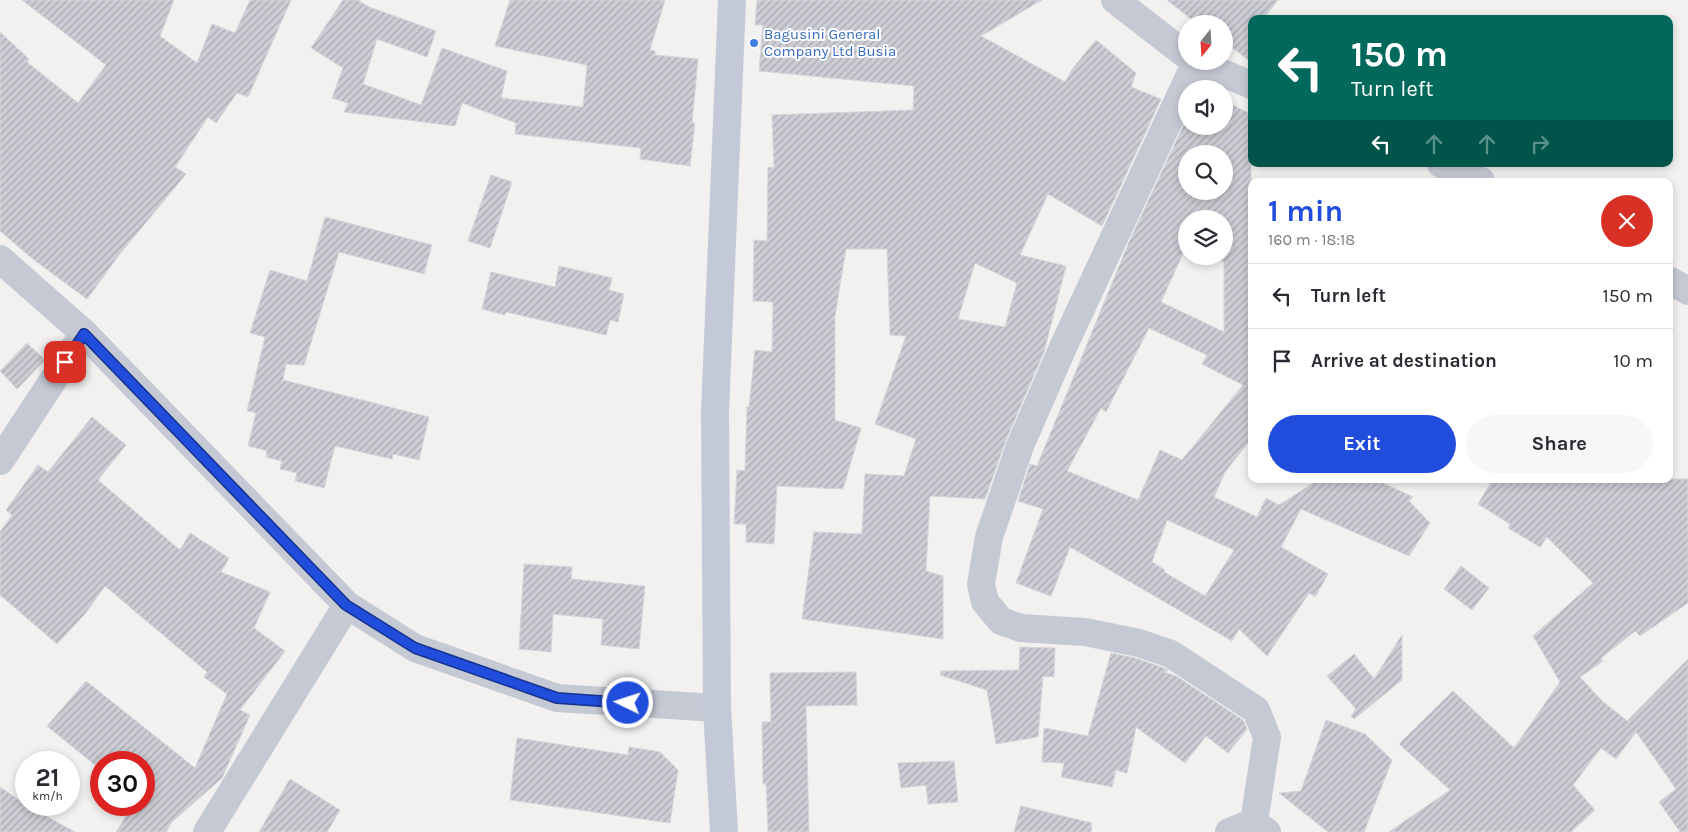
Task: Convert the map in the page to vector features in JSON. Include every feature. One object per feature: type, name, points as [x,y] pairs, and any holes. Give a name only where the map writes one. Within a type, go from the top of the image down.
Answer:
[{"type":"main road","points":[[724,832],[717,708],[715,412],[732,0]]},
{"type":"street","points":[[1115,0],[1178,48]]},
{"type":"street","points":[[1187,70],[1020,446],[989,537],[981,584],[985,602],[1001,621],[1021,628],[1085,632],[1139,643],[1171,654],[1256,710],[1267,737],[1260,827],[1229,832]]},
{"type":"street","points":[[1217,70],[1248,84]]},
{"type":"street","points":[[1448,167],[1474,178]]},
{"type":"street","points":[[0,258],[84,334],[346,605],[415,648],[557,698],[717,708]]},
{"type":"street","points":[[1673,283],[1688,292]]},
{"type":"street","points":[[0,461],[84,334]]},
{"type":"street","points":[[207,832],[346,605]]},
{"type":"building","points":[[22,0],[174,0],[160,36],[197,63],[212,24],[235,33],[250,0],[291,0],[248,97],[237,93],[216,123],[208,117],[175,167],[186,174],[119,255],[87,299],[34,260],[0,231],[0,32],[29,59],[27,62],[78,103],[106,65]]},
{"type":"building","points":[[343,0],[358,0],[369,7],[436,31],[427,57],[377,39],[363,84],[421,105],[442,48],[507,71],[501,98],[583,107],[587,65],[495,46],[510,0],[665,0],[650,50],[655,51],[655,55],[698,59],[692,123],[695,123],[690,166],[640,159],[641,148],[515,134],[516,123],[462,103],[455,126],[344,112],[348,103],[332,98],[343,68],[311,48]]},
{"type":"building","points":[[757,0],[1042,0],[981,36],[1065,82],[1073,68],[1096,40],[1136,73],[1131,87],[1161,99],[1102,226],[1048,194],[1020,255],[1066,266],[1044,352],[1006,440],[985,499],[930,496],[926,571],[943,576],[943,639],[802,619],[814,532],[862,534],[865,474],[904,476],[916,439],[875,424],[906,336],[890,335],[887,249],[846,249],[835,316],[835,420],[861,428],[843,489],[777,486],[774,544],[746,542],[746,524],[734,524],[737,470],[745,471],[747,407],[749,407],[755,350],[772,352],[773,302],[753,301],[754,240],[767,241],[768,167],[774,168],[772,115],[913,110],[914,86],[759,71],[763,25],[755,25]],"holes":[[[975,263],[1017,283],[1005,327],[958,319]]]},
{"type":"building","points":[[1167,0],[1278,0],[1266,15],[1248,15],[1248,60],[1233,48],[1233,15],[1186,15]]},
{"type":"building","points":[[1233,105],[1248,113],[1248,167],[1251,167],[1251,178],[1248,178],[1248,443],[1225,472],[1214,497],[1257,517],[1266,498],[1279,505],[1313,483],[1383,483],[1413,497],[1409,501],[1430,523],[1409,556],[1301,509],[1281,547],[1328,574],[1315,597],[1309,593],[1267,656],[1239,629],[1232,641],[1070,547],[1051,596],[1016,583],[1043,509],[1018,501],[1030,464],[1037,466],[1129,242],[1179,135],[1233,135]],"holes":[[[1178,210],[1233,210],[1233,265],[1224,265],[1224,332],[1161,302],[1178,265]],[[1149,328],[1207,355],[1202,364],[1243,385],[1182,460],[1160,450],[1138,500],[1067,471],[1101,408],[1106,412]],[[1167,520],[1234,550],[1205,596],[1164,572],[1165,570],[1152,562]]]},
{"type":"building","points":[[491,175],[512,182],[490,248],[468,241]]},
{"type":"building","points":[[325,217],[432,245],[424,274],[339,252],[304,365],[286,364],[283,380],[429,417],[419,460],[393,454],[392,459],[335,446],[324,488],[295,481],[297,473],[280,469],[282,461],[266,457],[267,451],[248,446],[256,413],[247,411],[265,337],[250,333],[270,270],[307,281]]},
{"type":"building","points":[[559,266],[612,278],[609,290],[624,294],[618,322],[610,320],[606,335],[506,312],[505,315],[482,309],[491,272],[555,287]]},
{"type":"building","points":[[27,343],[45,360],[17,389],[0,371]]},
{"type":"building","points":[[92,417],[126,445],[98,480],[180,550],[190,533],[229,558],[221,572],[270,592],[254,628],[285,651],[240,710],[250,715],[222,778],[172,822],[166,832],[116,832],[126,816],[155,816],[155,751],[90,751],[90,761],[47,726],[86,681],[195,768],[227,694],[204,677],[207,672],[105,586],[85,614],[57,644],[0,595],[0,532],[12,515],[6,510],[38,465],[48,472]]},
{"type":"building","points":[[1673,479],[1688,479],[1688,603],[1640,636],[1635,631],[1601,658],[1603,661],[1580,677],[1602,701],[1630,723],[1628,720],[1688,659],[1688,832],[1680,832],[1659,802],[1676,789],[1636,732],[1616,759],[1601,748],[1573,785],[1595,810],[1571,832],[1389,832],[1450,790],[1399,744],[1453,691],[1514,748],[1560,682],[1533,636],[1593,583],[1547,537],[1540,547],[1508,528],[1510,524],[1478,504],[1491,483],[1673,483]]},
{"type":"building","points":[[524,564],[572,567],[571,579],[645,586],[639,649],[601,645],[603,619],[553,614],[551,652],[519,649]]},
{"type":"building","points":[[1461,566],[1489,588],[1472,610],[1444,589]]},
{"type":"building","points":[[1402,635],[1402,680],[1354,719],[1351,716],[1356,709],[1327,676],[1354,654],[1374,679]]},
{"type":"building","points":[[1020,647],[1055,648],[1054,677],[1043,676],[1038,737],[996,744],[987,690],[940,675],[941,671],[1019,670]]},
{"type":"building","points":[[1111,653],[1135,658],[1168,670],[1164,672],[1176,676],[1243,720],[1247,729],[1228,753],[1206,736],[1185,763],[1136,727],[1127,773],[1116,770],[1112,787],[1061,777],[1064,763],[1042,762],[1044,728],[1088,736]]},
{"type":"building","points":[[856,672],[857,705],[806,706],[809,832],[768,832],[766,784],[763,784],[762,722],[771,722],[770,673]]},
{"type":"building","points":[[1326,720],[1365,734],[1392,760],[1364,832],[1328,832],[1279,793],[1301,791]]},
{"type":"building","points":[[517,738],[628,755],[629,747],[660,752],[678,770],[670,823],[510,800]]},
{"type":"building","points":[[954,761],[958,802],[928,804],[926,785],[901,788],[898,763]]},
{"type":"building","points":[[290,779],[340,810],[327,832],[259,832]]},
{"type":"building","points":[[0,787],[15,797],[15,816],[46,816],[75,832],[0,832]]},
{"type":"building","points":[[1021,806],[1092,823],[1091,832],[1014,832]]},
{"type":"place","name":"Bagusini General Company Ltd Busia","points":[[754,43]]},
{"type":"route","points":[[65,362],[84,334],[346,605],[415,648],[557,698],[628,703]]}]
